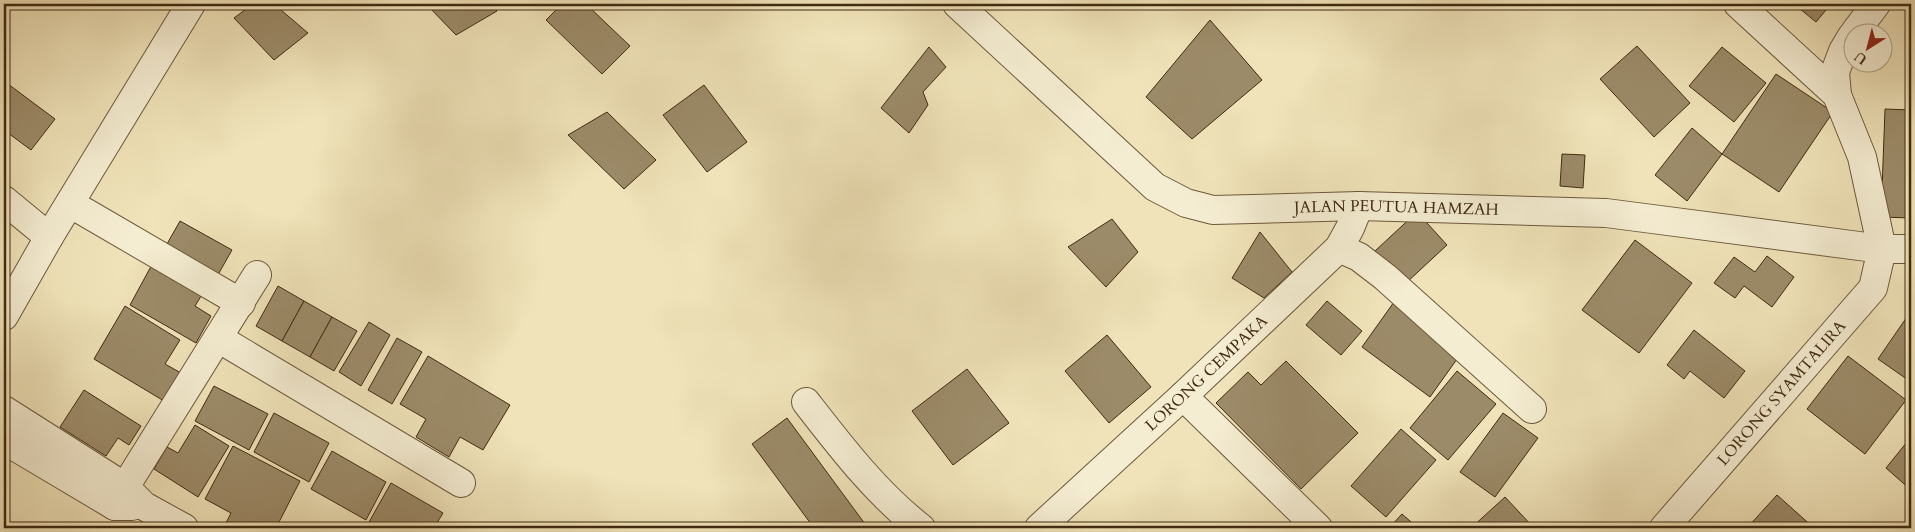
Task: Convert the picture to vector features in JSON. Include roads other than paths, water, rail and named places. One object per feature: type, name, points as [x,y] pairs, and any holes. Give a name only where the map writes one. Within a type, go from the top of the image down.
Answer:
[{"type":"street","points":[[4,316],[49,237],[71,204],[191,4]]},
{"type":"street","name":"JALAN PEUTUA HAMZAH","points":[[957,4],[1155,187],[1186,203],[1213,210],[1359,206],[1606,213],[1882,250],[1911,249]]},
{"type":"street","points":[[1738,4],[1837,95]]},
{"type":"street","points":[[1862,22],[1876,4]]},
{"type":"street","points":[[1842,54],[1835,72],[1837,95],[1862,157],[1882,250]]},
{"type":"street","points":[[4,200],[49,237]]},
{"type":"street","points":[[71,204],[241,302]]},
{"type":"street","name":"LORONG CEMPAKA","points":[[1038,528],[1183,396],[1339,248],[1359,206]]},
{"type":"street","points":[[1339,248],[1359,257],[1385,277],[1532,409]]},
{"type":"street","name":"LORONG SYAMTALIRA","points":[[1675,524],[1873,288],[1882,250]]},
{"type":"street","points":[[128,500],[218,338],[257,276]]},
{"type":"street","points":[[218,338],[461,483]]},
{"type":"street","points":[[1183,396],[1318,528]]},
{"type":"street","points":[[806,402],[851,459],[885,495],[921,528]]},
{"type":"street","points":[[4,410],[128,500]]},
{"type":"street","points":[[4,440],[184,528]]}]
